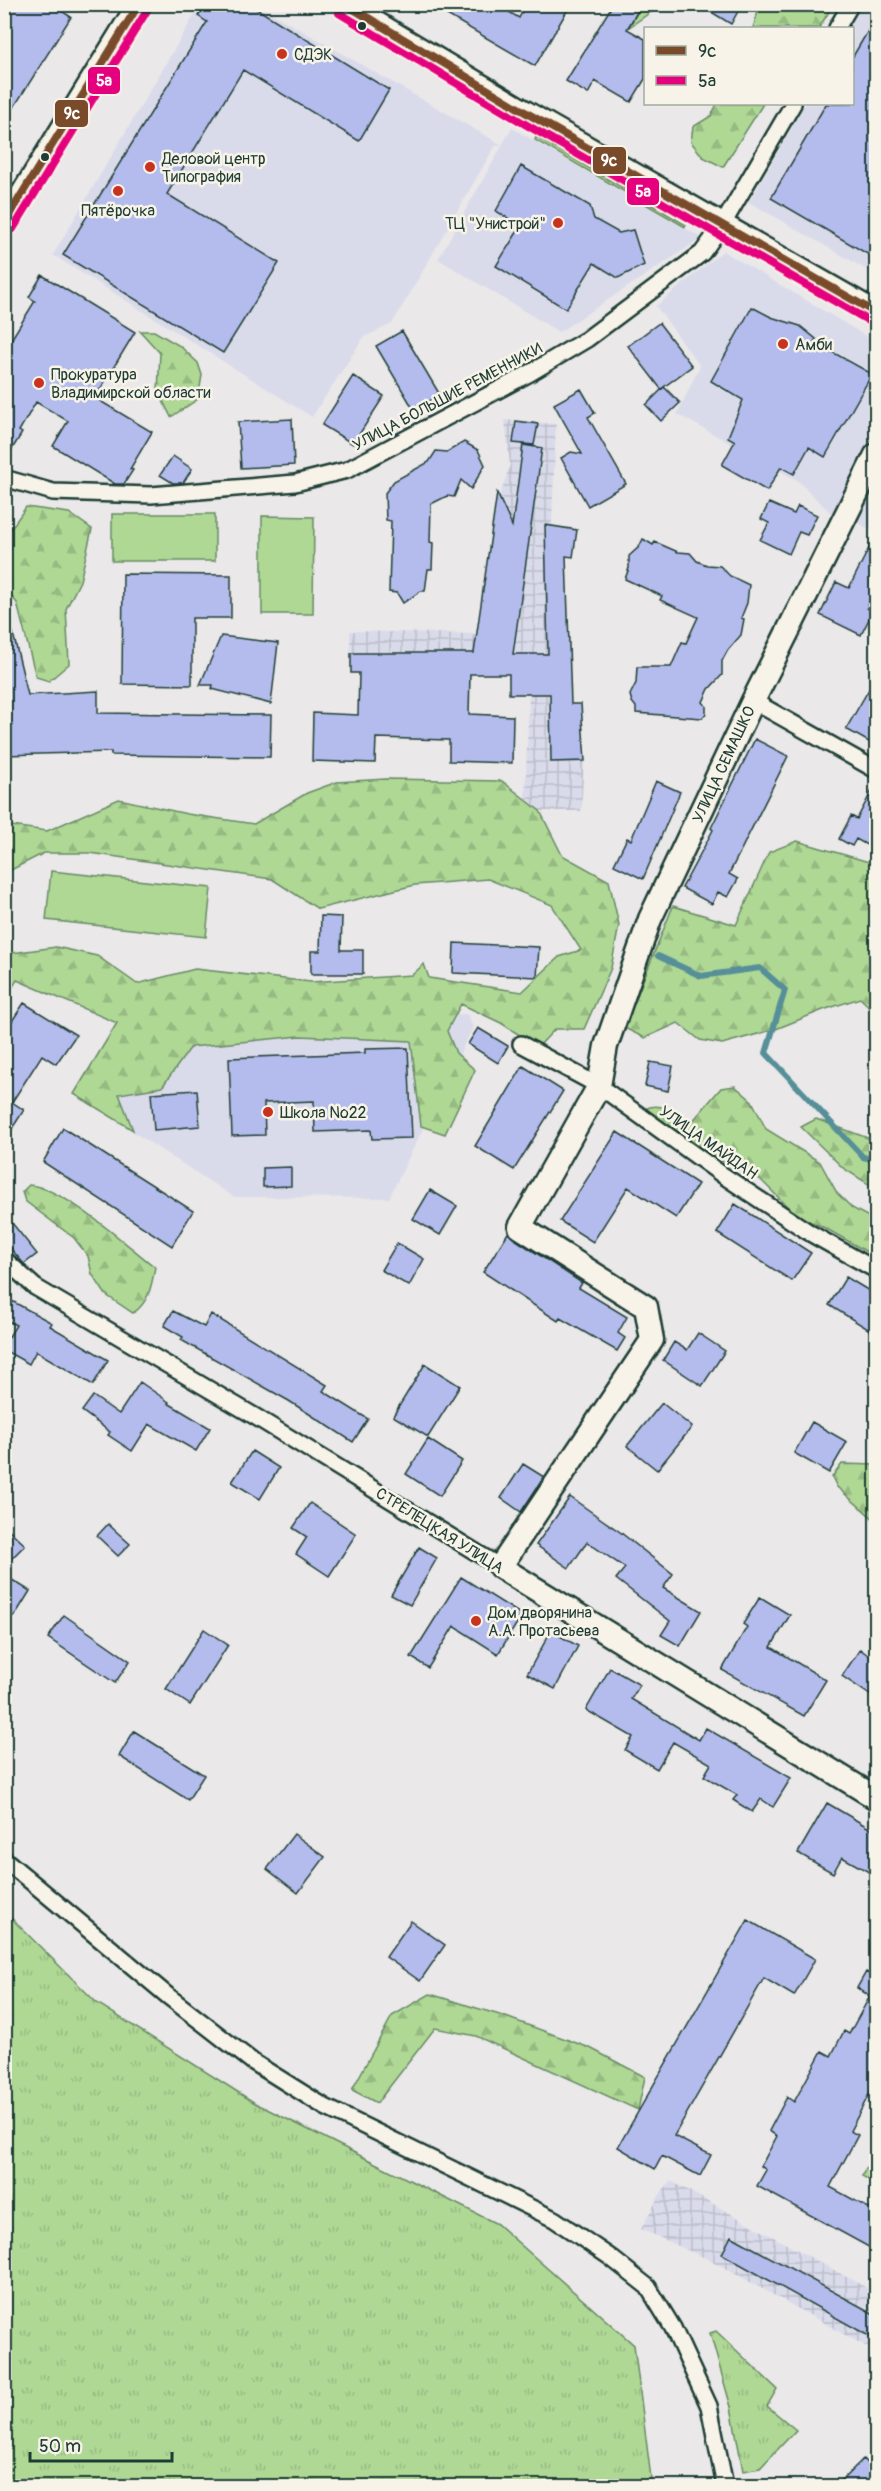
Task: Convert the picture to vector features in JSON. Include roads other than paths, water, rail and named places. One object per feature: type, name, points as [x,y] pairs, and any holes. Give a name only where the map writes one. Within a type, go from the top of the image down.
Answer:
[{"type":"street","points":[[4,224],[139,4]]},
{"type":"street","points":[[344,4],[530,115],[876,313]]},
{"type":"street","points":[[838,27],[851,4]]},
{"type":"street","name":"УЛИЦА БОЛЬШИЕ РЕМЕННИКИ","points":[[4,478],[53,492],[151,495],[295,483],[347,470],[530,373],[587,339],[702,254],[723,224],[793,105]]},
{"type":"street","name":"УЛИЦА СЕМАШКО","points":[[500,1567],[652,1340],[646,1307],[520,1227],[599,1086],[606,1046],[650,919],[753,701],[876,454]]},
{"type":"street","points":[[753,701],[876,770]]},
{"type":"street","name":"УЛИЦА МАЙДАН","points":[[520,1044],[599,1086],[724,1176],[810,1233],[876,1270]]},
{"type":"street","name":"СТРЕЛЕЦКАЯ УЛИЦА","points":[[4,1259],[36,1287],[256,1417],[876,1798]]},
{"type":"street","points":[[4,1859],[168,1996],[253,2062],[325,2107],[554,2219],[648,2287],[673,2328],[709,2406],[725,2487]]},
{"type":"waterway","points":[[658,956],[701,976],[760,968],[785,990],[766,1053],[863,1157],[876,1160]]},
{"type":"place","name":"СДЭК","points":[[282,54]]},
{"type":"place","name":"Деловой центр Типография","points":[[150,167]]},
{"type":"place","name":"Пятёрочка","points":[[118,191]]},
{"type":"place","name":"ТЦ \"Унистрой\"","points":[[558,223]]},
{"type":"place","name":"Амби","points":[[783,344]]},
{"type":"place","name":"Прокуратура Владимирской области","points":[[39,383]]},
{"type":"place","name":"Школа №22","points":[[268,1112]]},
{"type":"place","name":"Дом дворянина А.А. Протасьева","points":[[476,1621]]}]
